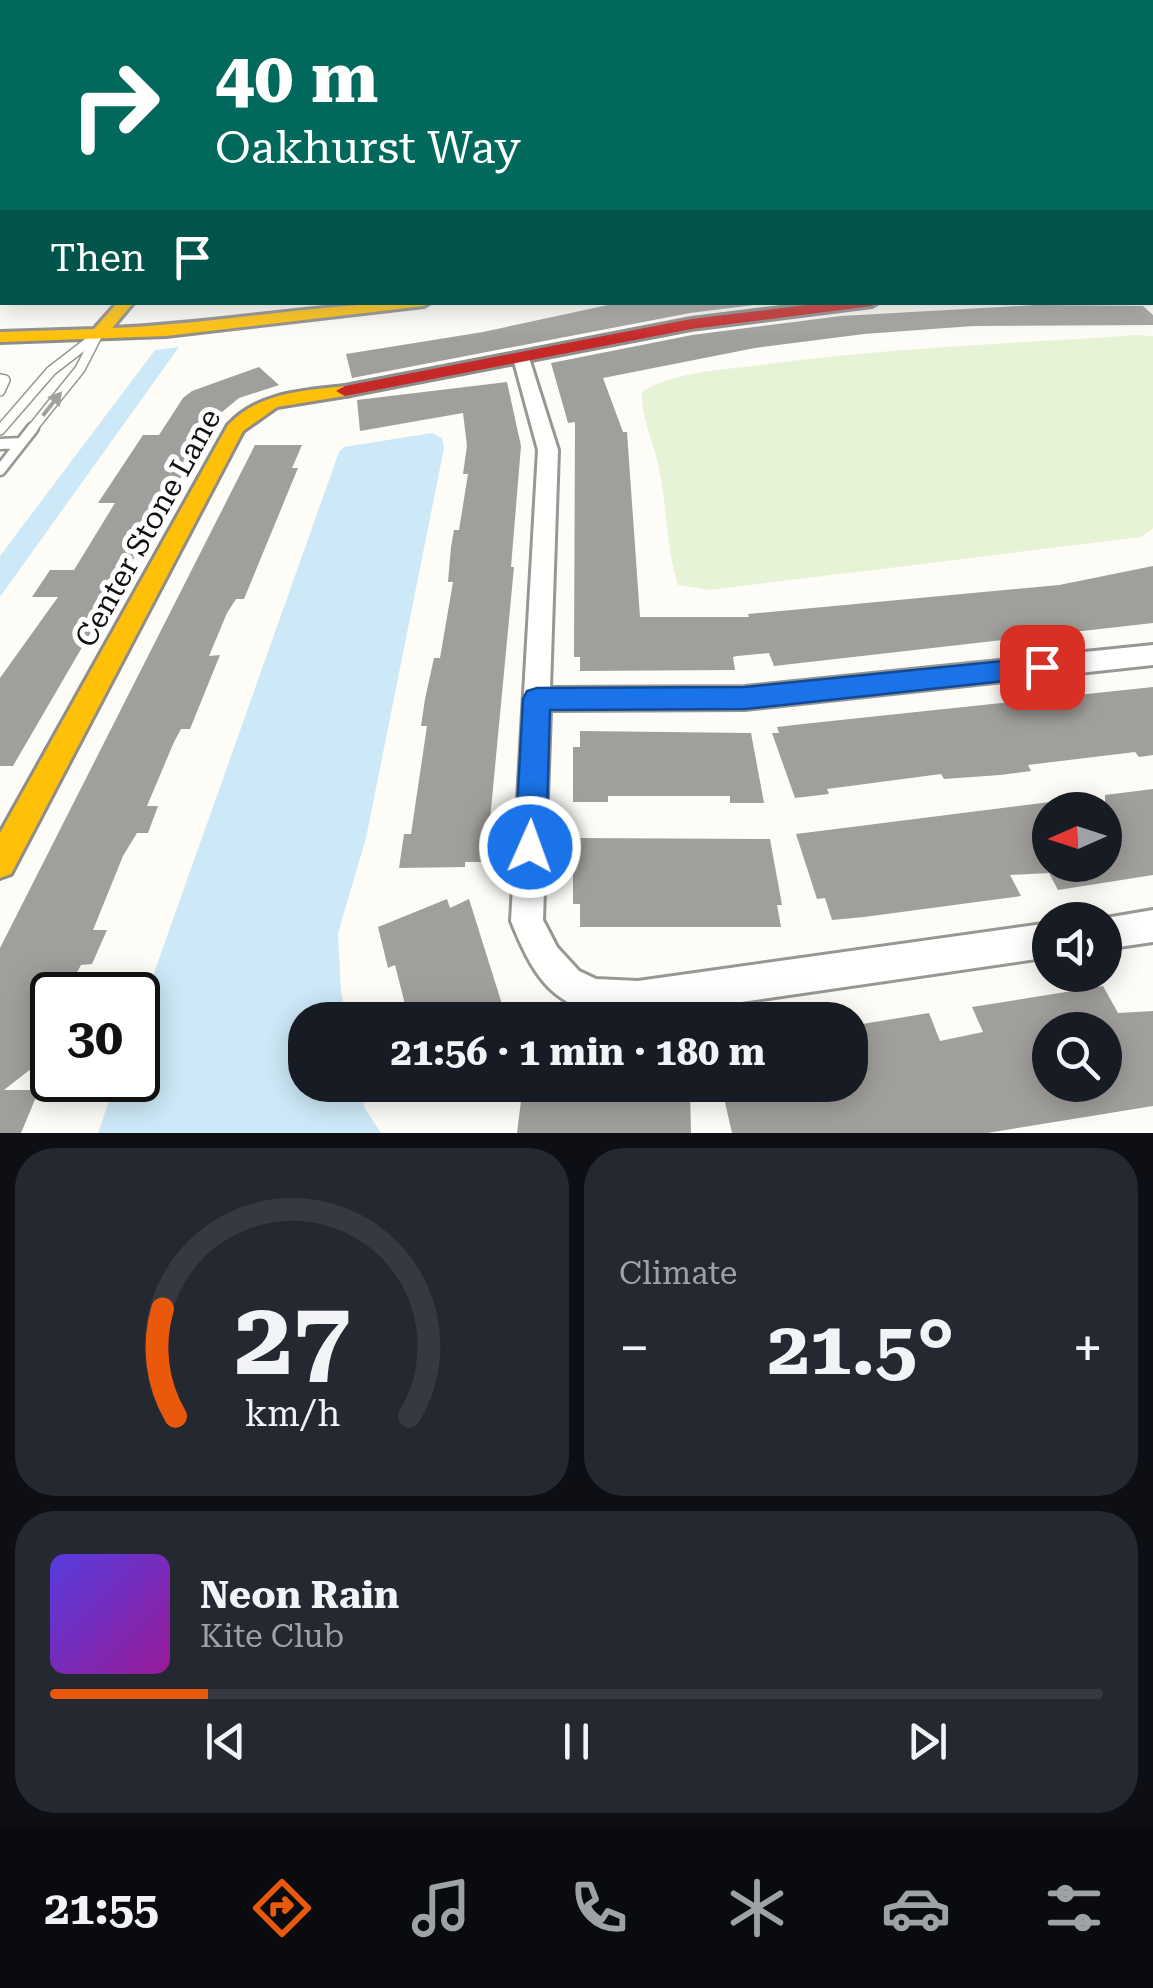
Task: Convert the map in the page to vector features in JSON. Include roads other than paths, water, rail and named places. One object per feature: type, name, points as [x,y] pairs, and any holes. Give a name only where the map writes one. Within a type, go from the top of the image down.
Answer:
[{"type":"street","points":[[0,337],[112,319],[274,305]]},
{"type":"street","points":[[0,322],[280,321],[401,305]]},
{"type":"street","name":"Center Stone Lane","points":[[0,862],[244,415],[271,402],[420,379],[692,324],[847,305]]},
{"type":"street","points":[[520,358],[548,450],[527,922],[539,952],[563,982],[601,1000],[638,999],[1032,943]]},
{"type":"street","points":[[537,699],[745,698],[1153,655]]},
{"type":"street","points":[[1122,930],[1153,926]]},
{"type":"lane","points":[[0,430],[51,371],[112,319]]},
{"type":"lane","points":[[0,470],[80,368],[112,319]]},
{"type":"lane","points":[[0,378],[5,380],[0,392]]},
{"type":"lane","points":[[0,444],[21,443]]},
{"type":"water","points":[[179,347],[0,597],[0,556],[155,350]]},
{"type":"water","points":[[432,433],[442,438],[444,448],[366,838],[338,933],[343,1002],[288,1002],[288,1102],[363,1102],[381,1133],[98,1133],[109,1102],[160,1102],[160,972],[154,972],[339,452],[344,447]]}]
